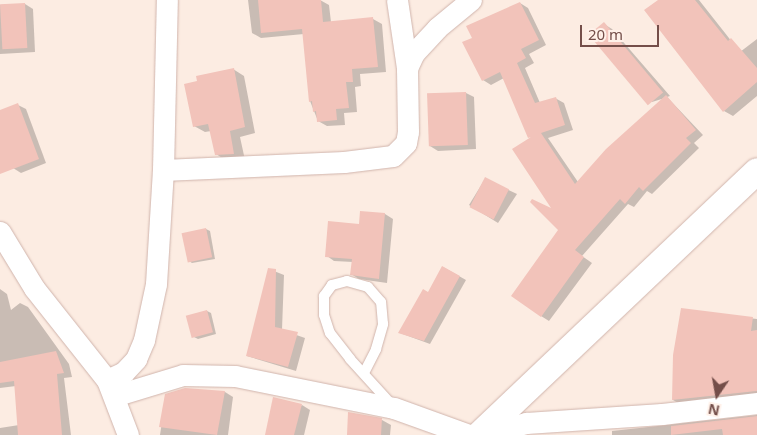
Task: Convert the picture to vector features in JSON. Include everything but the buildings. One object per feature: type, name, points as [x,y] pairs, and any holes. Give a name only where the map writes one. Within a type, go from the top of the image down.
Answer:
[{"type":"street","points":[[111,388],[136,358],[144,340],[160,250],[167,0]]},
{"type":"street","points":[[163,170],[344,162],[393,156],[406,143],[408,132],[407,68],[397,0]]},
{"type":"street","points":[[407,68],[414,53],[437,28],[471,0]]},
{"type":"street","points":[[479,435],[757,171]]},
{"type":"street","points":[[0,232],[34,288],[111,388],[128,435]]},
{"type":"street","points":[[111,388],[205,373],[262,381],[394,408],[469,435]]},
{"type":"street","points":[[483,435],[526,423],[662,414],[757,403]]},
{"type":"lane","points":[[364,373],[376,349],[383,324],[381,302],[368,287],[347,281],[332,285],[324,296],[324,315],[330,333],[364,373],[394,408]]}]
